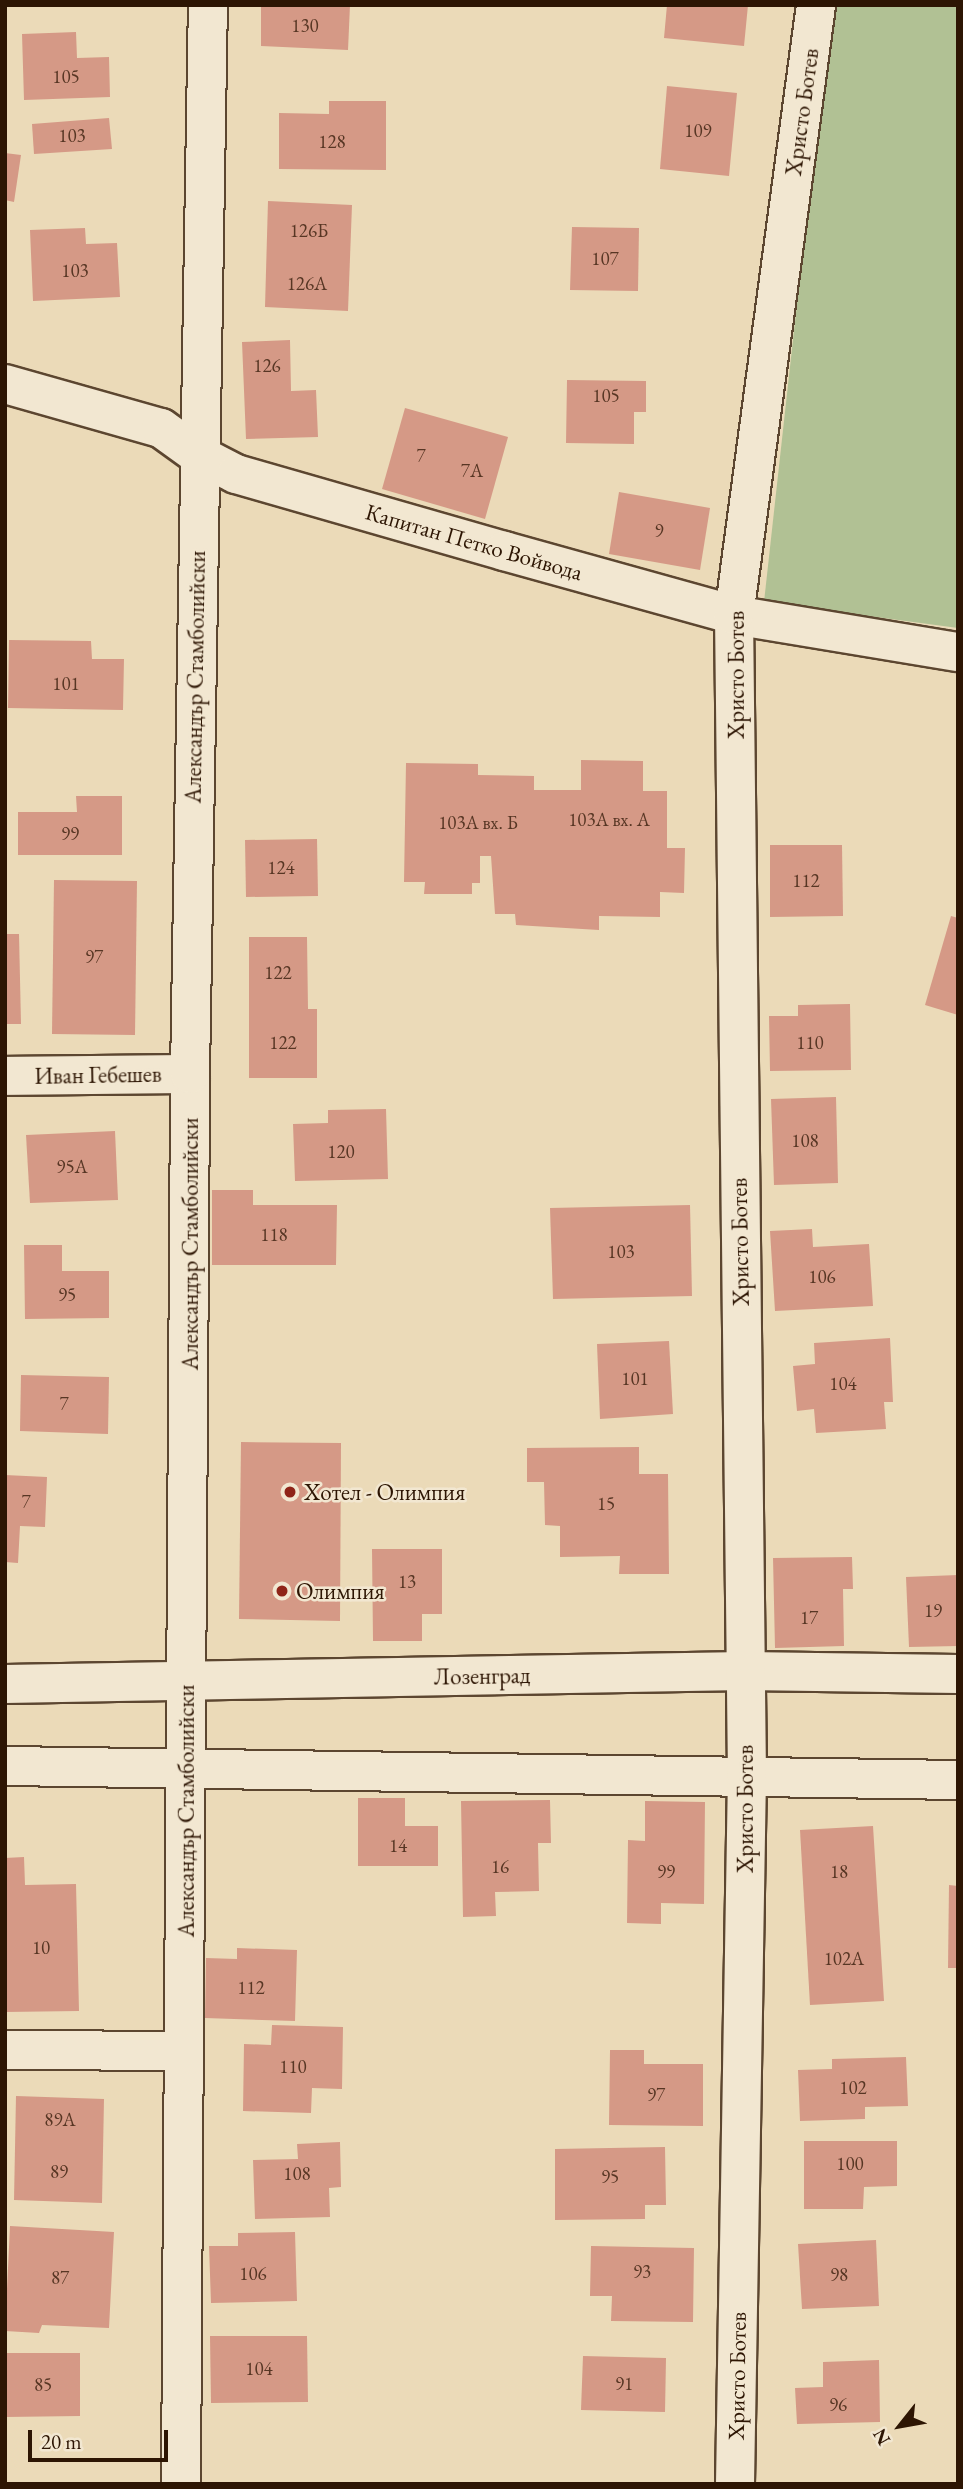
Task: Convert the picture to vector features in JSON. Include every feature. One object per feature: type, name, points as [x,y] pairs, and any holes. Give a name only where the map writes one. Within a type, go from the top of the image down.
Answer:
[{"type":"street","name":"Александър Стамболийски","points":[[181,2484],[197,454],[208,5]]},
{"type":"street","name":"Христо Ботев","points":[[735,2484],[747,1777],[734,615],[816,5]]},
{"type":"street","name":"Капитан Петко Войвода","points":[[5,384],[160,428],[197,454],[236,474],[734,615],[958,652]]},
{"type":"street","name":"Иван Гебешев","points":[[5,1076],[191,1074]]},
{"type":"street","name":"Лозенград","points":[[5,1684],[745,1671],[958,1674]]},
{"type":"street","points":[[5,1766],[958,1780]]},
{"type":"street","points":[[5,2050],[183,2052]]},
{"type":"green space","points":[[830,5],[958,5],[958,628],[764,602]]},
{"type":"building","points":[[261,5],[350,5],[348,50],[261,46]]},
{"type":"building","points":[[667,5],[748,5],[744,46],[664,38]]},
{"type":"building","points":[[76,32],[77,58],[109,57],[110,97],[24,100],[22,34]]},
{"type":"building","points":[[667,86],[737,93],[729,176],[660,169]]},
{"type":"building","points":[[329,101],[386,101],[386,170],[279,169],[279,113],[329,114]]},
{"type":"building","points":[[109,118],[112,149],[34,154],[32,124]]},
{"type":"building","points":[[5,153],[21,155],[14,202],[5,200]]},
{"type":"building","points":[[268,201],[352,205],[348,311],[265,307]]},
{"type":"building","points":[[572,227],[639,228],[638,291],[570,290]]},
{"type":"building","points":[[85,228],[86,244],[117,243],[120,297],[33,301],[30,230]]},
{"type":"building","points":[[290,340],[291,391],[316,390],[318,437],[246,439],[242,342]]},
{"type":"building","points":[[567,380],[646,381],[646,412],[634,412],[634,444],[566,443]]},
{"type":"building","points":[[405,408],[508,437],[485,519],[382,489]]},
{"type":"building","points":[[619,492],[710,508],[700,570],[609,554]]},
{"type":"building","points":[[9,640],[91,641],[92,659],[124,659],[123,710],[8,708]]},
{"type":"building","points":[[581,760],[643,761],[643,791],[667,791],[667,848],[685,848],[684,893],[660,892],[660,917],[599,916],[599,930],[516,925],[515,914],[495,914],[491,856],[480,856],[480,883],[472,883],[472,894],[424,894],[425,882],[404,882],[406,763],[478,764],[478,775],[534,776],[534,790],[581,790]]},
{"type":"building","points":[[76,796],[122,796],[122,855],[18,855],[18,812],[77,812]]},
{"type":"building","points":[[317,839],[318,896],[246,897],[245,840]]},
{"type":"building","points":[[770,845],[842,845],[843,916],[770,917]]},
{"type":"building","points":[[54,880],[137,881],[135,1035],[52,1034]]},
{"type":"building","points":[[951,916],[958,918],[958,1015],[925,1005]]},
{"type":"building","points":[[5,934],[19,934],[21,1024],[5,1024]]},
{"type":"building","points":[[249,937],[307,937],[308,1009],[317,1009],[317,1078],[249,1078]]},
{"type":"building","points":[[850,1004],[851,1070],[770,1071],[769,1016],[798,1016],[798,1005]]},
{"type":"building","points":[[836,1097],[838,1183],[774,1185],[771,1099]]},
{"type":"building","points":[[386,1109],[388,1179],[295,1181],[293,1124],[328,1123],[328,1110]]},
{"type":"building","points":[[115,1131],[118,1200],[30,1203],[26,1135]]},
{"type":"building","points":[[212,1190],[253,1190],[253,1205],[337,1205],[336,1265],[212,1265]]},
{"type":"building","points":[[690,1205],[692,1296],[553,1299],[550,1208]]},
{"type":"building","points":[[812,1229],[813,1247],[869,1244],[873,1306],[775,1311],[770,1231]]},
{"type":"building","points":[[24,1245],[62,1245],[62,1271],[109,1271],[109,1318],[25,1319]]},
{"type":"building","points":[[890,1338],[893,1402],[884,1402],[886,1429],[816,1433],[814,1409],[797,1411],[793,1366],[815,1364],[814,1343]]},
{"type":"building","points":[[669,1341],[673,1414],[600,1419],[597,1344]]},
{"type":"building","points":[[21,1375],[109,1377],[108,1434],[20,1431]]},
{"type":"building","points":[[241,1442],[341,1443],[340,1621],[239,1619]]},
{"type":"building","points":[[639,1447],[639,1474],[668,1474],[669,1574],[619,1574],[620,1556],[560,1557],[560,1526],[545,1525],[544,1482],[527,1482],[527,1448]]},
{"type":"building","points":[[5,1475],[47,1477],[45,1527],[20,1526],[18,1563],[5,1562]]},
{"type":"building","points":[[372,1549],[442,1549],[442,1614],[422,1614],[422,1641],[373,1641]]},
{"type":"building","points":[[852,1557],[853,1589],[843,1589],[844,1646],[775,1648],[773,1558]]},
{"type":"building","points":[[958,1575],[958,1646],[909,1647],[906,1577]]},
{"type":"building","points":[[358,1798],[405,1798],[405,1826],[438,1826],[438,1866],[358,1866]]},
{"type":"building","points":[[550,1800],[551,1843],[538,1843],[539,1891],[495,1892],[496,1916],[463,1917],[461,1801]]},
{"type":"building","points":[[645,1801],[705,1802],[704,1904],[661,1903],[661,1924],[627,1923],[628,1840],[645,1841]]},
{"type":"building","points":[[873,1826],[884,2001],[810,2005],[800,1830]]},
{"type":"building","points":[[24,1857],[25,1885],[76,1884],[79,2011],[5,2012],[5,1858]]},
{"type":"building","points":[[949,1885],[958,1886],[958,1968],[948,1968]]},
{"type":"building","points":[[237,1948],[297,1950],[295,2021],[205,2018],[206,1958],[237,1959]]},
{"type":"building","points":[[272,2025],[343,2027],[342,2089],[312,2088],[311,2113],[243,2111],[244,2044],[271,2045]]},
{"type":"building","points":[[610,2050],[644,2050],[644,2064],[703,2064],[703,2126],[609,2125]]},
{"type":"building","points":[[906,2057],[908,2106],[865,2107],[865,2119],[800,2121],[798,2070],[832,2069],[832,2059]]},
{"type":"building","points":[[16,2096],[104,2099],[102,2203],[14,2200]]},
{"type":"building","points":[[804,2141],[897,2141],[897,2186],[864,2187],[863,2209],[804,2209]]},
{"type":"building","points":[[340,2142],[341,2187],[329,2188],[330,2217],[255,2219],[253,2160],[298,2159],[297,2144]]},
{"type":"building","points":[[665,2147],[666,2205],[645,2205],[645,2219],[555,2220],[555,2149]]},
{"type":"building","points":[[10,2226],[114,2232],[109,2328],[42,2325],[39,2333],[5,2331]]},
{"type":"building","points":[[295,2232],[297,2301],[211,2303],[209,2246],[238,2246],[238,2233]]},
{"type":"building","points":[[876,2240],[879,2306],[802,2309],[798,2244]]},
{"type":"building","points":[[591,2246],[694,2248],[693,2322],[611,2321],[612,2296],[590,2296]]},
{"type":"building","points":[[210,2336],[307,2336],[308,2402],[211,2403]]},
{"type":"building","points":[[5,2353],[80,2353],[80,2416],[5,2417]]},
{"type":"building","points":[[583,2356],[666,2358],[665,2412],[581,2410]]},
{"type":"building","points":[[879,2360],[880,2422],[797,2424],[795,2388],[823,2387],[823,2362]]},
{"type":"place","name":"Хотел - Олимпия","points":[[290,1492]]},
{"type":"place","name":"Олимпия","points":[[282,1591]]}]
